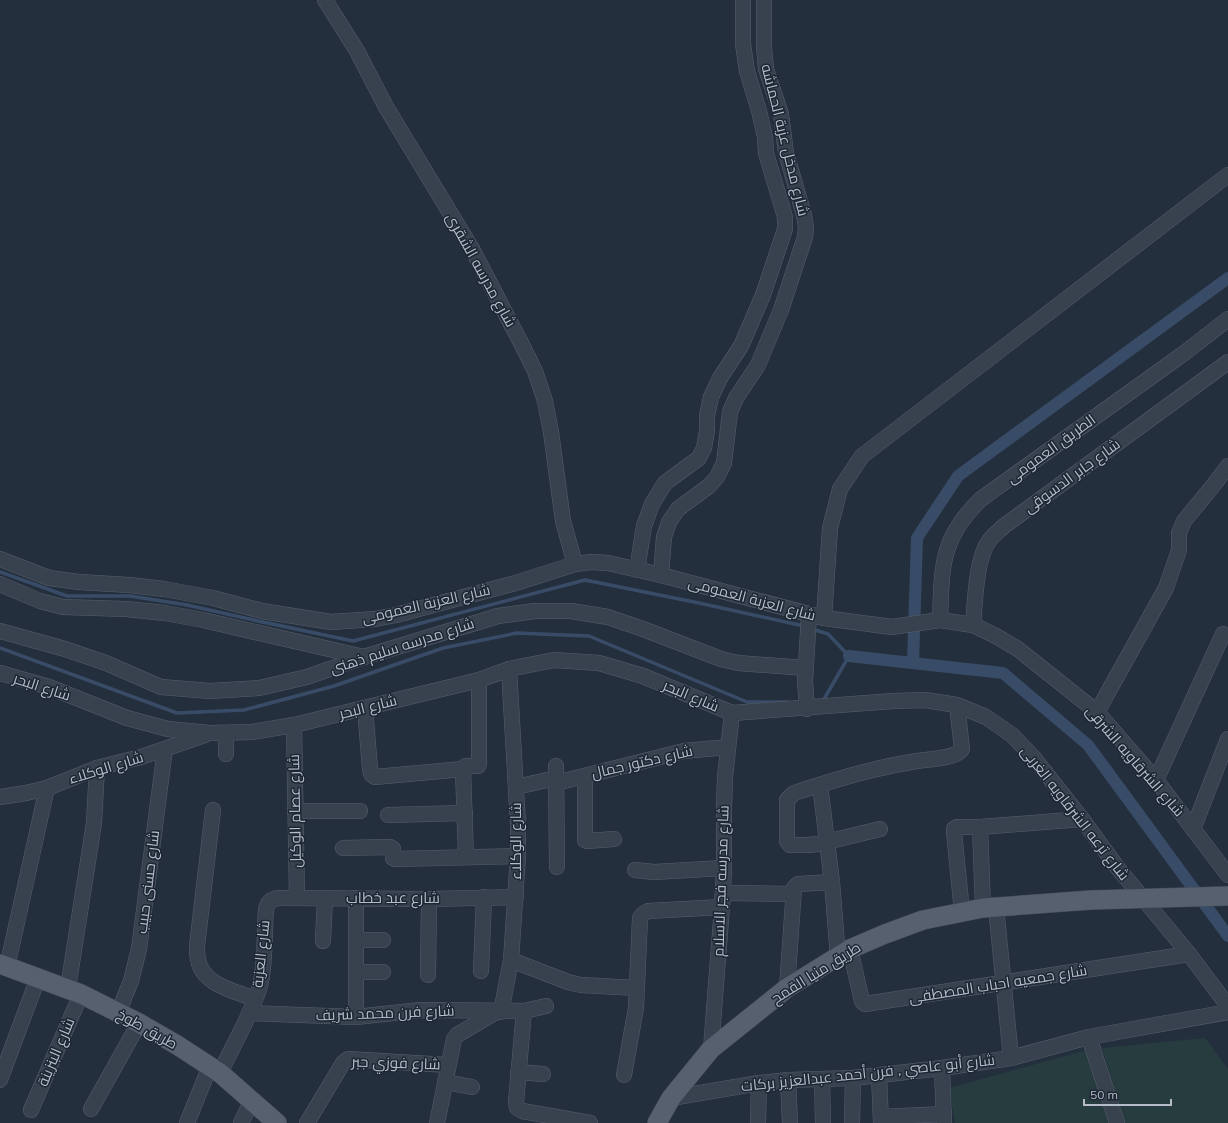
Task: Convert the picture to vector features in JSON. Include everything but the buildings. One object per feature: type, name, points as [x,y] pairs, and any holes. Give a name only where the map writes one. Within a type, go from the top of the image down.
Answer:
[{"type":"main road","name":"طريق منيا القمح","points":[[657,1123],[671,1098],[710,1049],[787,988],[844,953],[923,920],[990,908],[1091,900],[1228,896]]},
{"type":"main road","name":"طريق طوخ","points":[[4,965],[74,991],[139,1023],[215,1069],[277,1123]]},
{"type":"street","name":"شارع مدرسه الشقرى","points":[[325,0],[357,51],[386,107],[472,249],[535,371],[545,401],[551,432],[563,521],[575,564]]},
{"type":"street","name":"شارع مدخل عزبة الحماشه","points":[[637,570],[644,526],[652,504],[665,483],[699,458],[704,448],[707,432],[707,416],[711,397],[720,378],[740,346],[764,295],[785,229],[785,217],[766,154],[765,137],[768,107],[766,69],[764,47],[754,7]]},
{"type":"street","name":"شارع مدخل عزبة الحماشه","points":[[661,575],[664,537],[669,522],[678,509],[709,486],[717,477],[724,463],[730,412],[736,398],[758,365],[781,310],[805,237],[806,227],[804,216],[786,154],[781,114],[768,107],[747,72],[743,44],[754,7]]},
{"type":"street","points":[[824,618],[830,528],[840,489],[862,456],[1228,175]]},
{"type":"street","name":"الطريق العمومى","points":[[940,620],[944,561],[948,542],[968,512],[981,499],[1183,354],[1228,319]]},
{"type":"street","name":"شارع جابر الدسوقى","points":[[973,626],[980,566],[983,551],[989,540],[1004,526],[1228,362]]},
{"type":"street","points":[[1097,712],[1166,588],[1179,550],[1180,533],[1184,521],[1212,488],[1228,466]]},
{"type":"street","name":"شارع العزبة العمومى","points":[[0,559],[49,578],[78,582],[164,589],[213,598],[262,611],[331,622],[396,615],[512,584],[575,564],[591,562],[608,563],[661,575],[809,617],[824,618]]},
{"type":"street","points":[[0,584],[40,601],[63,607],[126,609],[165,613],[203,620],[364,657]]},
{"type":"street","name":"شارع مدرسه سليم ذهنى","points":[[0,631],[65,649],[106,663],[161,687],[210,691],[259,688],[307,677],[364,657],[498,616],[534,611],[571,611],[608,617],[721,659],[738,663],[806,668]]},
{"type":"street","points":[[807,708],[805,681],[809,617]]},
{"type":"street","name":"شارع الشرقاويه الشرقى","points":[[824,618],[892,627],[940,620],[973,626],[996,636],[1018,649],[1097,712],[1156,780],[1228,875]]},
{"type":"street","points":[[1156,780],[1223,634]]},
{"type":"street","name":"شارع البحر","points":[[0,673],[49,687],[127,718],[168,729],[210,733],[252,732],[294,725],[479,680],[509,668],[554,660],[599,663],[643,676],[732,713]]},
{"type":"street","name":"شارع الوكلاء","points":[[499,1012],[511,960],[518,856],[518,824],[509,668]]},
{"type":"street","points":[[365,708],[370,769],[371,774],[375,777],[479,765],[479,680]]},
{"type":"street","name":"شارع ترعه الشرقاويه الغربى","points":[[732,713],[925,700],[957,705],[986,717],[1012,735],[1034,758],[1082,819],[1117,867],[1228,1006]]},
{"type":"street","points":[[880,829],[827,842],[797,846],[788,843],[787,800],[794,793],[866,771],[911,762],[942,758],[959,752],[962,749],[957,705]]},
{"type":"street","name":"شارع مدرسه فجر الاسلام","points":[[710,1049],[723,900],[725,777],[732,713]]},
{"type":"street","name":"شارع عصام الوكيل","points":[[294,725],[297,898]]},
{"type":"street","name":"شارع الوكلاء","points":[[0,797],[47,788],[97,768],[142,757],[210,733]]},
{"type":"street","points":[[226,733],[226,754]]},
{"type":"street","points":[[1193,829],[1228,739]]},
{"type":"street","name":"شارع دكتور جمال","points":[[516,787],[556,776],[585,776],[684,751],[728,747]]},
{"type":"street","name":"شارع حسنى حبيب","points":[[118,1013],[131,982],[139,949],[165,749]]},
{"type":"street","name":"شارع البنزينة","points":[[31,1110],[74,991],[94,823],[97,768]]},
{"type":"street","points":[[463,768],[466,857]]},
{"type":"street","points":[[556,776],[557,867]]},
{"type":"street","points":[[585,776],[585,840],[614,839]]},
{"type":"street","points":[[820,785],[832,882],[844,953]]},
{"type":"street","points":[[4,965],[47,788]]},
{"type":"street","points":[[214,810],[197,946],[198,960],[203,972],[213,982],[255,999]]},
{"type":"street","points":[[295,811],[360,811]]},
{"type":"street","points":[[388,815],[464,813]]},
{"type":"street","points":[[962,912],[954,829],[957,827],[980,827],[1082,819]]},
{"type":"street","points":[[980,827],[990,908],[1004,983],[1011,1058]]},
{"type":"street","points":[[343,848],[390,847],[393,849],[393,858],[518,856]]},
{"type":"street","points":[[635,870],[654,872],[724,868]]},
{"type":"street","points":[[787,988],[792,894],[794,888],[798,884],[832,882]]},
{"type":"street","points":[[624,1075],[636,1008],[640,918],[643,914],[648,911],[723,900],[792,894]]},
{"type":"street","name":"شارع عبد خطاب","points":[[271,900],[275,898],[429,899],[516,896]]},
{"type":"street","points":[[481,971],[484,897]]},
{"type":"street","points":[[323,940],[325,898]]},
{"type":"street","points":[[356,898],[356,1017]]},
{"type":"street","points":[[428,975],[429,899]]},
{"type":"street","name":"شارع العزبة","points":[[187,1123],[215,1069],[249,1013],[255,999],[263,970],[266,909],[267,904],[271,900]]},
{"type":"street","points":[[356,940],[383,940]]},
{"type":"street","name":"شارع جمعيه احباب المصطفى","points":[[844,953],[862,1001],[865,1004],[1188,954]]},
{"type":"street","points":[[511,960],[568,982],[581,985],[636,988]]},
{"type":"street","points":[[356,972],[383,972]]},
{"type":"street","points":[[0,1080],[38,978]]},
{"type":"street","name":"شارع فرن محمد شريف","points":[[249,1013],[356,1017],[420,1010],[499,1012],[524,1011],[546,1006]]},
{"type":"street","points":[[524,1011],[518,1072],[517,1108],[520,1110],[590,1123]]},
{"type":"street","points":[[437,1123],[452,1044],[458,1035],[499,1012]]},
{"type":"street","name":"شارع أبو عاصي , فرن أحمد عبدالعزيز بركات","points":[[671,1098],[759,1083],[788,1080],[853,1078],[942,1068],[1011,1058],[1089,1037],[1228,1012]]},
{"type":"street","points":[[91,1109],[139,1023]]},
{"type":"street","points":[[1089,1037],[1117,1123]]},
{"type":"street","name":"شارع فوزي جبر","points":[[307,1123],[343,1063],[348,1059],[448,1065]]},
{"type":"street","points":[[879,1075],[881,1120],[944,1118],[942,1068]]},
{"type":"street","points":[[518,1072],[543,1074]]},
{"type":"street","points":[[852,1123],[853,1078]]},
{"type":"street","points":[[822,1079],[823,1123]]},
{"type":"street","points":[[788,1080],[790,1123]]},
{"type":"street","points":[[445,1082],[472,1087]]},
{"type":"street","points":[[758,1123],[759,1083]]},
{"type":"street","points":[[241,1123],[252,1100]]},
{"type":"green space","points":[[1205,1038],[1228,1069],[1228,1123],[1125,1123],[1102,1048]]},
{"type":"green space","points":[[1087,1050],[1108,1123],[955,1123],[949,1088]]},
{"type":"waterway","points":[[913,663],[917,538],[958,476],[1228,278]]},
{"type":"waterway","points":[[0,572],[67,596],[130,596],[187,605],[353,641],[585,580],[804,626]]},
{"type":"waterway","points":[[812,629],[828,634],[849,656],[823,701]]},
{"type":"waterway","points":[[0,648],[177,713],[244,710],[334,686],[443,648],[517,633],[589,636],[747,702],[787,702]]},
{"type":"waterway","points":[[849,656],[1003,673],[1088,745],[1228,936]]}]
